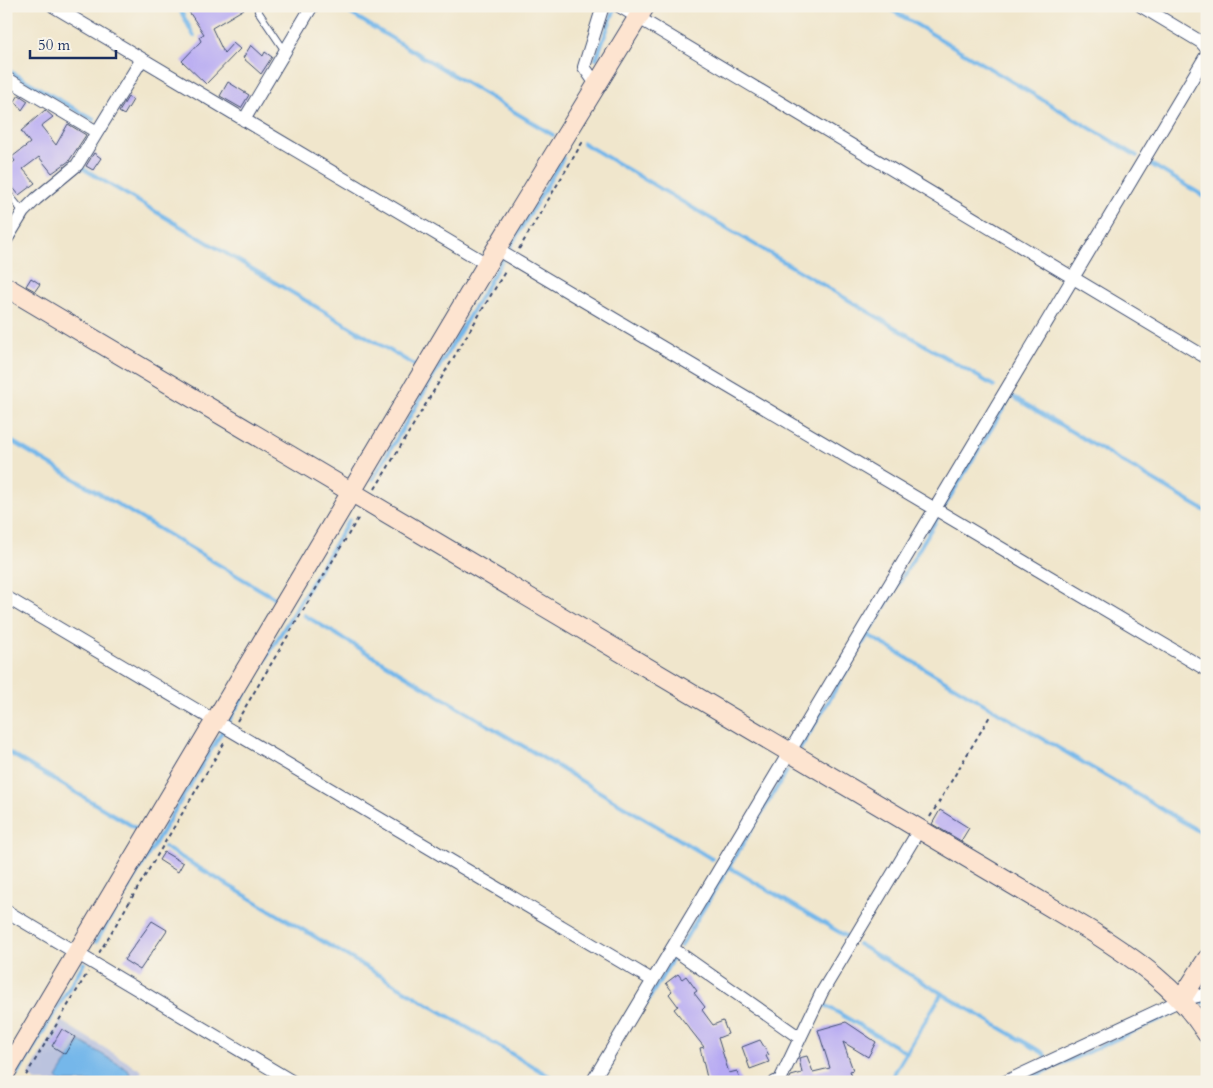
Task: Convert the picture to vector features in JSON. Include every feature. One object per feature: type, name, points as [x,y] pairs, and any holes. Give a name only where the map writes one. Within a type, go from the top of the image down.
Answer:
[{"type":"street","points":[[53,6],[244,120],[491,256],[512,259],[1207,670]]},
{"type":"street","points":[[244,120],[312,6]]},
{"type":"street","points":[[596,84],[584,67],[603,6]]},
{"type":"street","points":[[1141,6],[1201,42],[1207,49]]},
{"type":"street","points":[[620,7],[642,12],[1207,358]]},
{"type":"street","points":[[6,1072],[77,953],[224,726],[351,493],[491,256],[642,12]]},
{"type":"street","points":[[592,1082],[1207,54]]},
{"type":"street","points":[[6,240],[23,212],[77,165],[142,59]]},
{"type":"street","points":[[7,79],[97,132]]},
{"type":"street","points":[[6,287],[1127,954],[1162,980],[1207,1034]]},
{"type":"street","points":[[6,597],[652,980]]},
{"type":"street","points":[[779,1081],[822,992],[920,831]]},
{"type":"street","points":[[6,911],[293,1082]]},
{"type":"street","points":[[672,948],[800,1038]]},
{"type":"street","points":[[1180,1000],[1207,959]]},
{"type":"street","points":[[1005,1082],[1180,1000],[1207,994]]},
{"type":"street","points":[[6,1077],[15,1082]]},
{"type":"lane","points":[[258,11],[285,51]]},
{"type":"lane","points":[[6,191],[23,212]]},
{"type":"path","points":[[22,1082],[93,963],[224,726],[367,503],[582,143],[577,140]]},
{"type":"path","points":[[920,831],[990,716]]},
{"type":"shaded area","points":[[61,1021],[142,1071],[135,1082],[38,1082],[28,1076]]},
{"type":"water","points":[[80,1041],[128,1070],[130,1074],[125,1082],[61,1082],[57,1078]]},
{"type":"building","points":[[185,6],[249,6],[212,28],[224,53],[233,43],[240,49],[206,84],[182,61],[201,41],[199,37],[204,34]]},
{"type":"building","points":[[251,45],[263,56],[265,52],[272,57],[261,74],[243,58]]},
{"type":"building","points":[[228,82],[249,95],[241,108],[220,96]]},
{"type":"building","points":[[19,95],[28,101],[22,110],[15,101]]},
{"type":"building","points":[[128,97],[133,100],[124,115],[119,112]]},
{"type":"building","points":[[45,110],[53,117],[41,126],[56,145],[68,124],[86,135],[69,161],[52,173],[39,157],[23,169],[35,183],[19,195],[6,179],[6,175],[12,171],[8,167],[15,161],[12,157],[30,143],[21,131]]},
{"type":"building","points":[[94,153],[101,158],[93,170],[86,166]]},
{"type":"building","points":[[31,278],[40,284],[35,291],[26,286]]},
{"type":"building","points":[[940,810],[969,828],[961,841],[932,824]]},
{"type":"building","points":[[164,852],[183,863],[178,872],[159,860]]},
{"type":"building","points":[[152,921],[167,930],[140,970],[124,960]]},
{"type":"building","points":[[678,974],[682,979],[686,976],[697,991],[694,993],[705,1007],[702,1010],[713,1025],[723,1021],[728,1034],[718,1038],[729,1073],[737,1071],[741,1082],[708,1082],[700,1048],[704,1047],[674,1009],[678,1006],[669,994],[672,991],[666,983]]},
{"type":"building","points":[[846,1022],[876,1042],[868,1057],[843,1042],[853,1070],[850,1071],[854,1082],[788,1082],[791,1076],[802,1073],[799,1058],[807,1056],[813,1072],[830,1068],[818,1030]]},
{"type":"building","points":[[62,1029],[75,1037],[65,1054],[52,1046]]},
{"type":"building","points":[[760,1040],[769,1055],[766,1056],[769,1062],[750,1069],[742,1047]]},
{"type":"waterway","points":[[178,6],[194,36]]},
{"type":"waterway","points":[[338,6],[553,135]]},
{"type":"waterway","points":[[596,59],[616,6]]},
{"type":"waterway","points":[[885,6],[1137,156]]},
{"type":"waterway","points":[[6,69],[94,120]]},
{"type":"waterway","points":[[583,143],[994,386]]},
{"type":"waterway","points":[[509,249],[563,158]]},
{"type":"waterway","points":[[1149,163],[1207,198]]},
{"type":"waterway","points":[[82,168],[416,366]]},
{"type":"waterway","points":[[373,479],[504,257]]},
{"type":"waterway","points":[[1010,395],[1207,512]]},
{"type":"waterway","points":[[944,507],[1011,396]]},
{"type":"waterway","points":[[6,438],[278,600]]},
{"type":"waterway","points":[[800,749],[937,519]]},
{"type":"waterway","points":[[96,942],[349,520]]},
{"type":"waterway","points":[[304,615],[712,859]]},
{"type":"waterway","points":[[868,635],[1207,836]]},
{"type":"waterway","points":[[6,751],[139,830]]},
{"type":"waterway","points":[[681,946],[787,771]]},
{"type":"waterway","points":[[164,847],[559,1082]]},
{"type":"waterway","points":[[729,867],[849,938]]},
{"type":"waterway","points":[[858,944],[1043,1053],[1046,1057]]},
{"type":"waterway","points":[[646,1004],[675,955]]},
{"type":"waterway","points":[[18,1074],[84,963]]},
{"type":"waterway","points":[[889,1082],[942,993]]},
{"type":"waterway","points":[[1203,1003],[1207,1002]]},
{"type":"waterway","points":[[825,1005],[907,1053]]},
{"type":"waterway","points":[[1022,1082],[1174,1013]]}]
